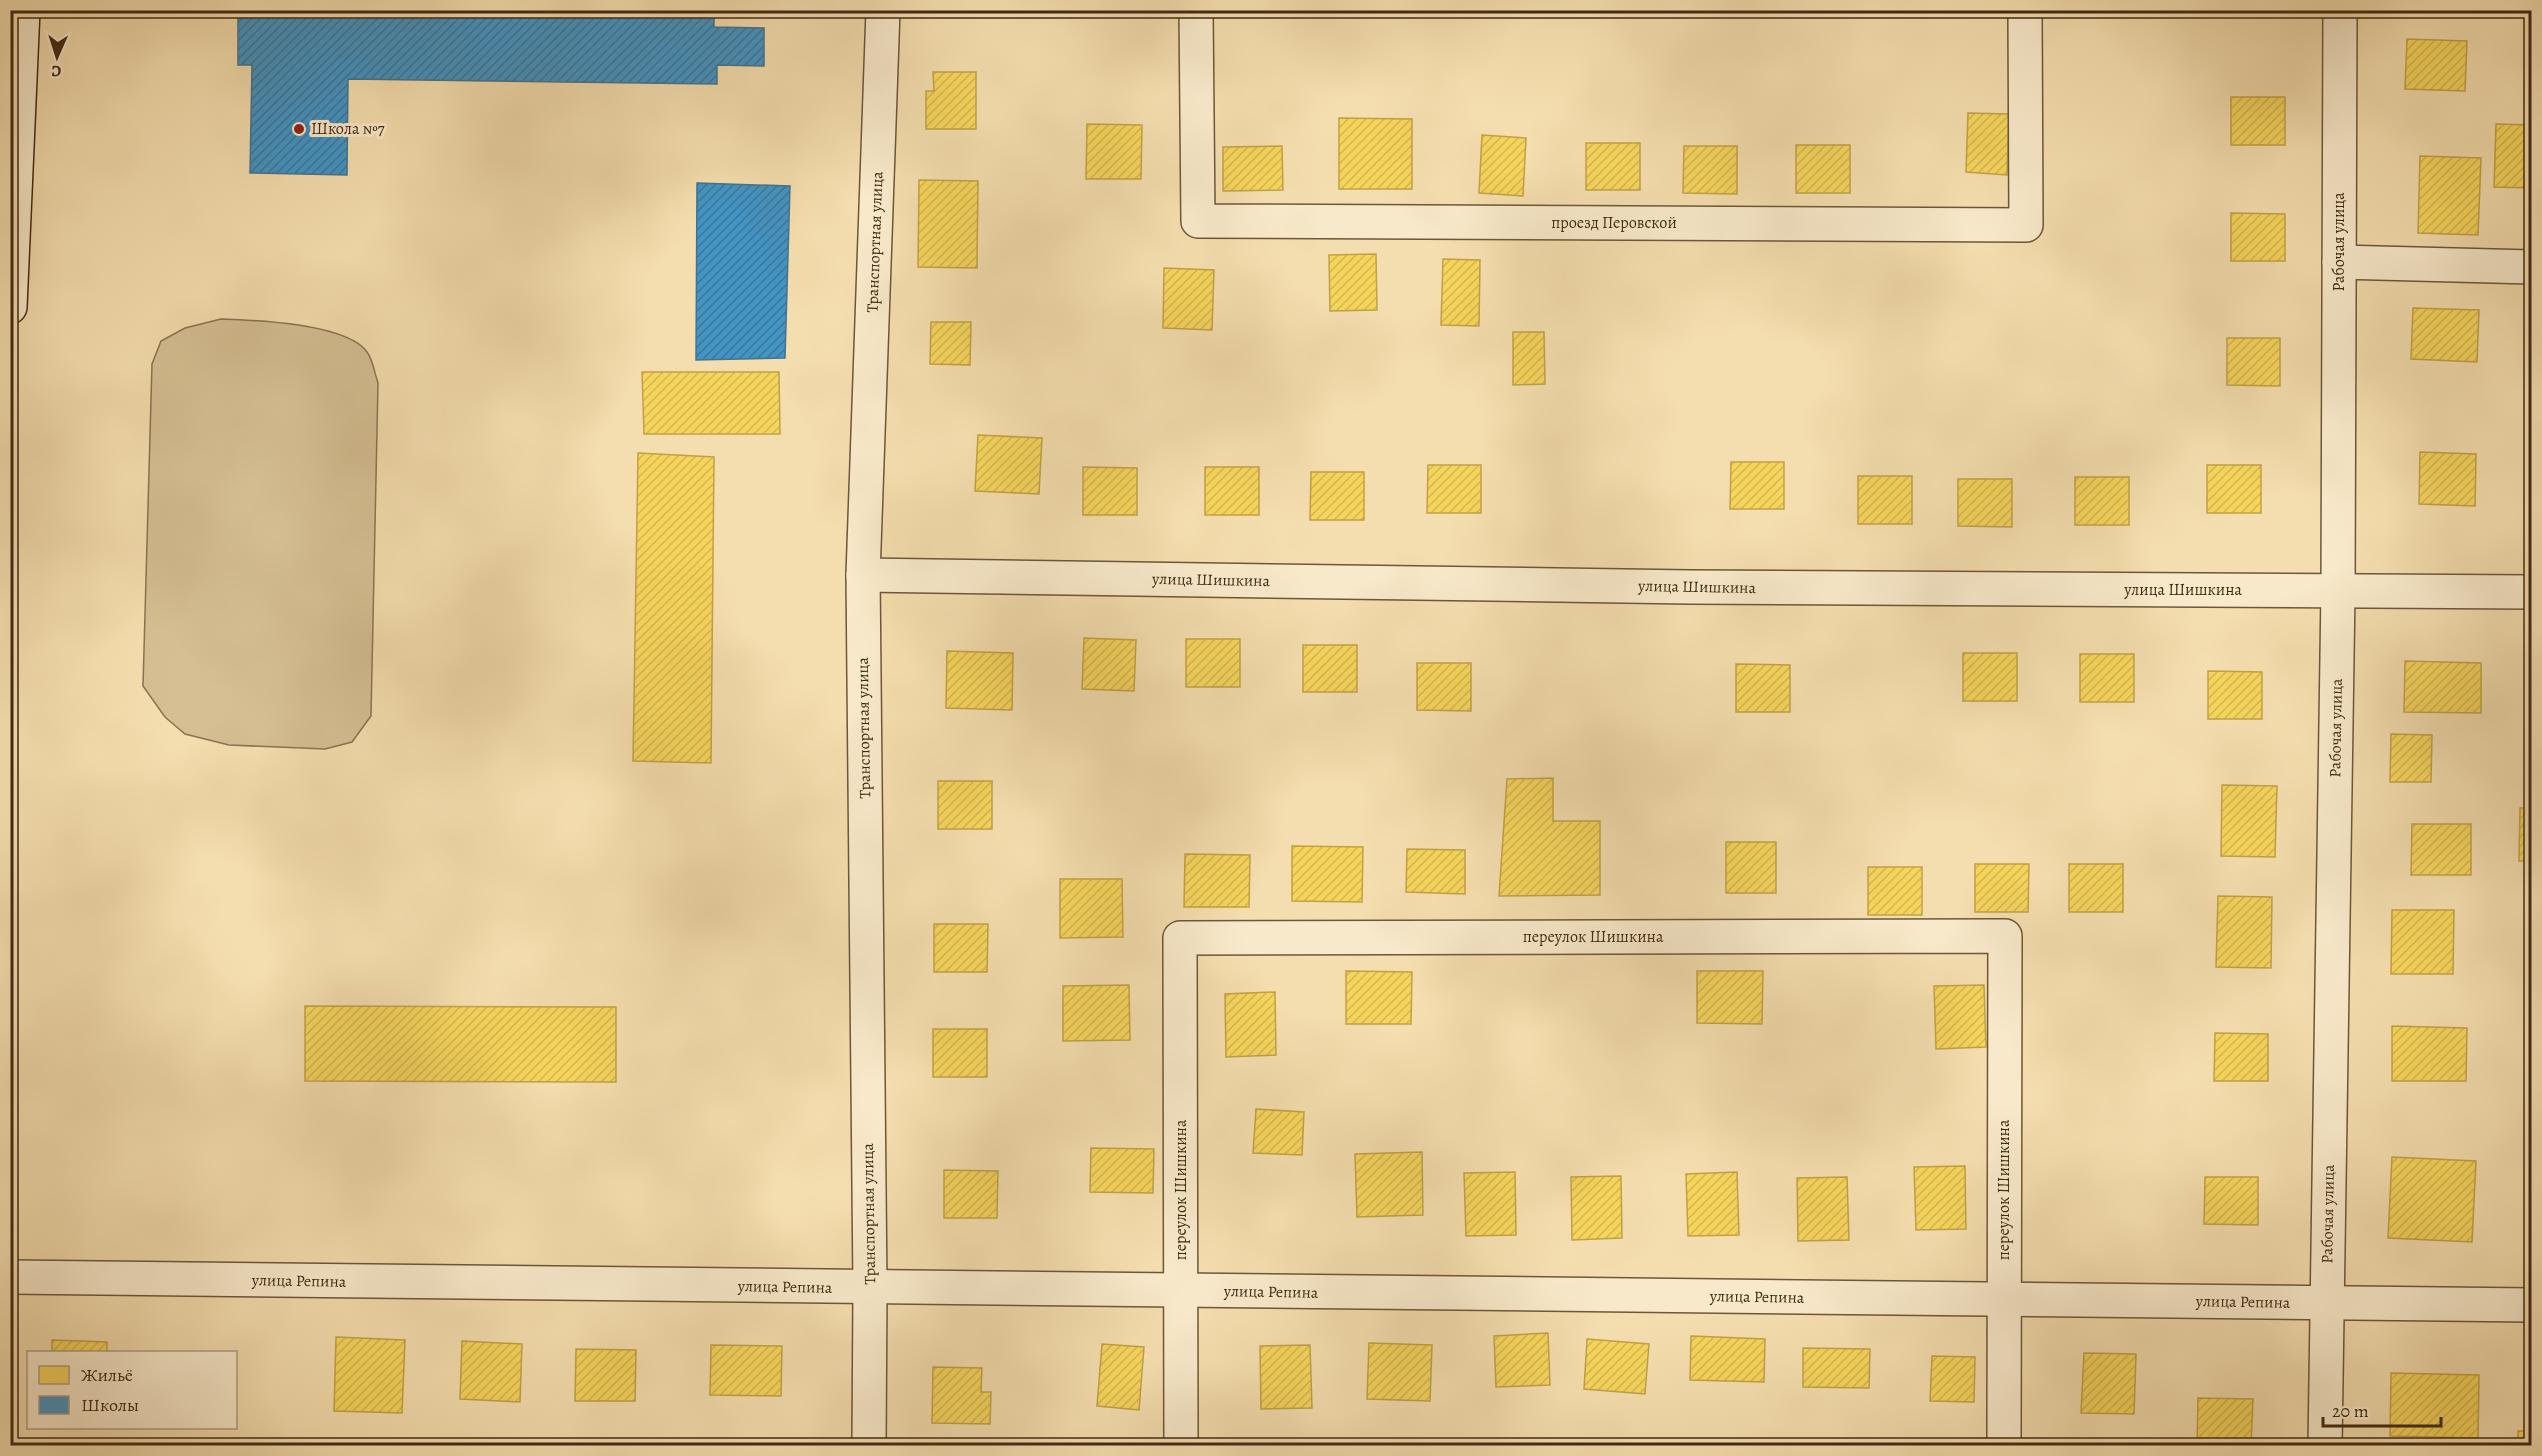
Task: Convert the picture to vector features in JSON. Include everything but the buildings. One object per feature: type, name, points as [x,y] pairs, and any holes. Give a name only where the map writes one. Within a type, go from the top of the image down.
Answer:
[{"type":"street","points":[[10,307],[23,10]]},
{"type":"street","name":"Транспортная улица","points":[[868,1446],[870,1288],[863,575],[883,10]]},
{"type":"street","name":"проезд Перовской","points":[[1196,10],[1198,221],[2026,225],[2025,10]]},
{"type":"street","name":"Рабочая улица","points":[[2325,1446],[2338,591],[2340,10]]},
{"type":"street","points":[[2339,262],[2532,267]]},
{"type":"street","name":"улица Шишкина","points":[[863,575],[1702,587],[2532,592]]},
{"type":"street","name":"переулок Шишкина","points":[[1181,1446],[1180,938],[2005,936],[2004,1446]]},
{"type":"street","name":"улица Репина","points":[[10,1277],[2532,1305]]},
{"type":"shaded area","points":[[221,319],[299,325],[340,335],[367,352],[372,363],[378,383],[371,716],[352,742],[325,749],[229,745],[185,734],[165,717],[143,686],[152,364],[161,341],[185,328]]},
{"type":"place","name":"Школа №7","points":[[299,129]]}]
